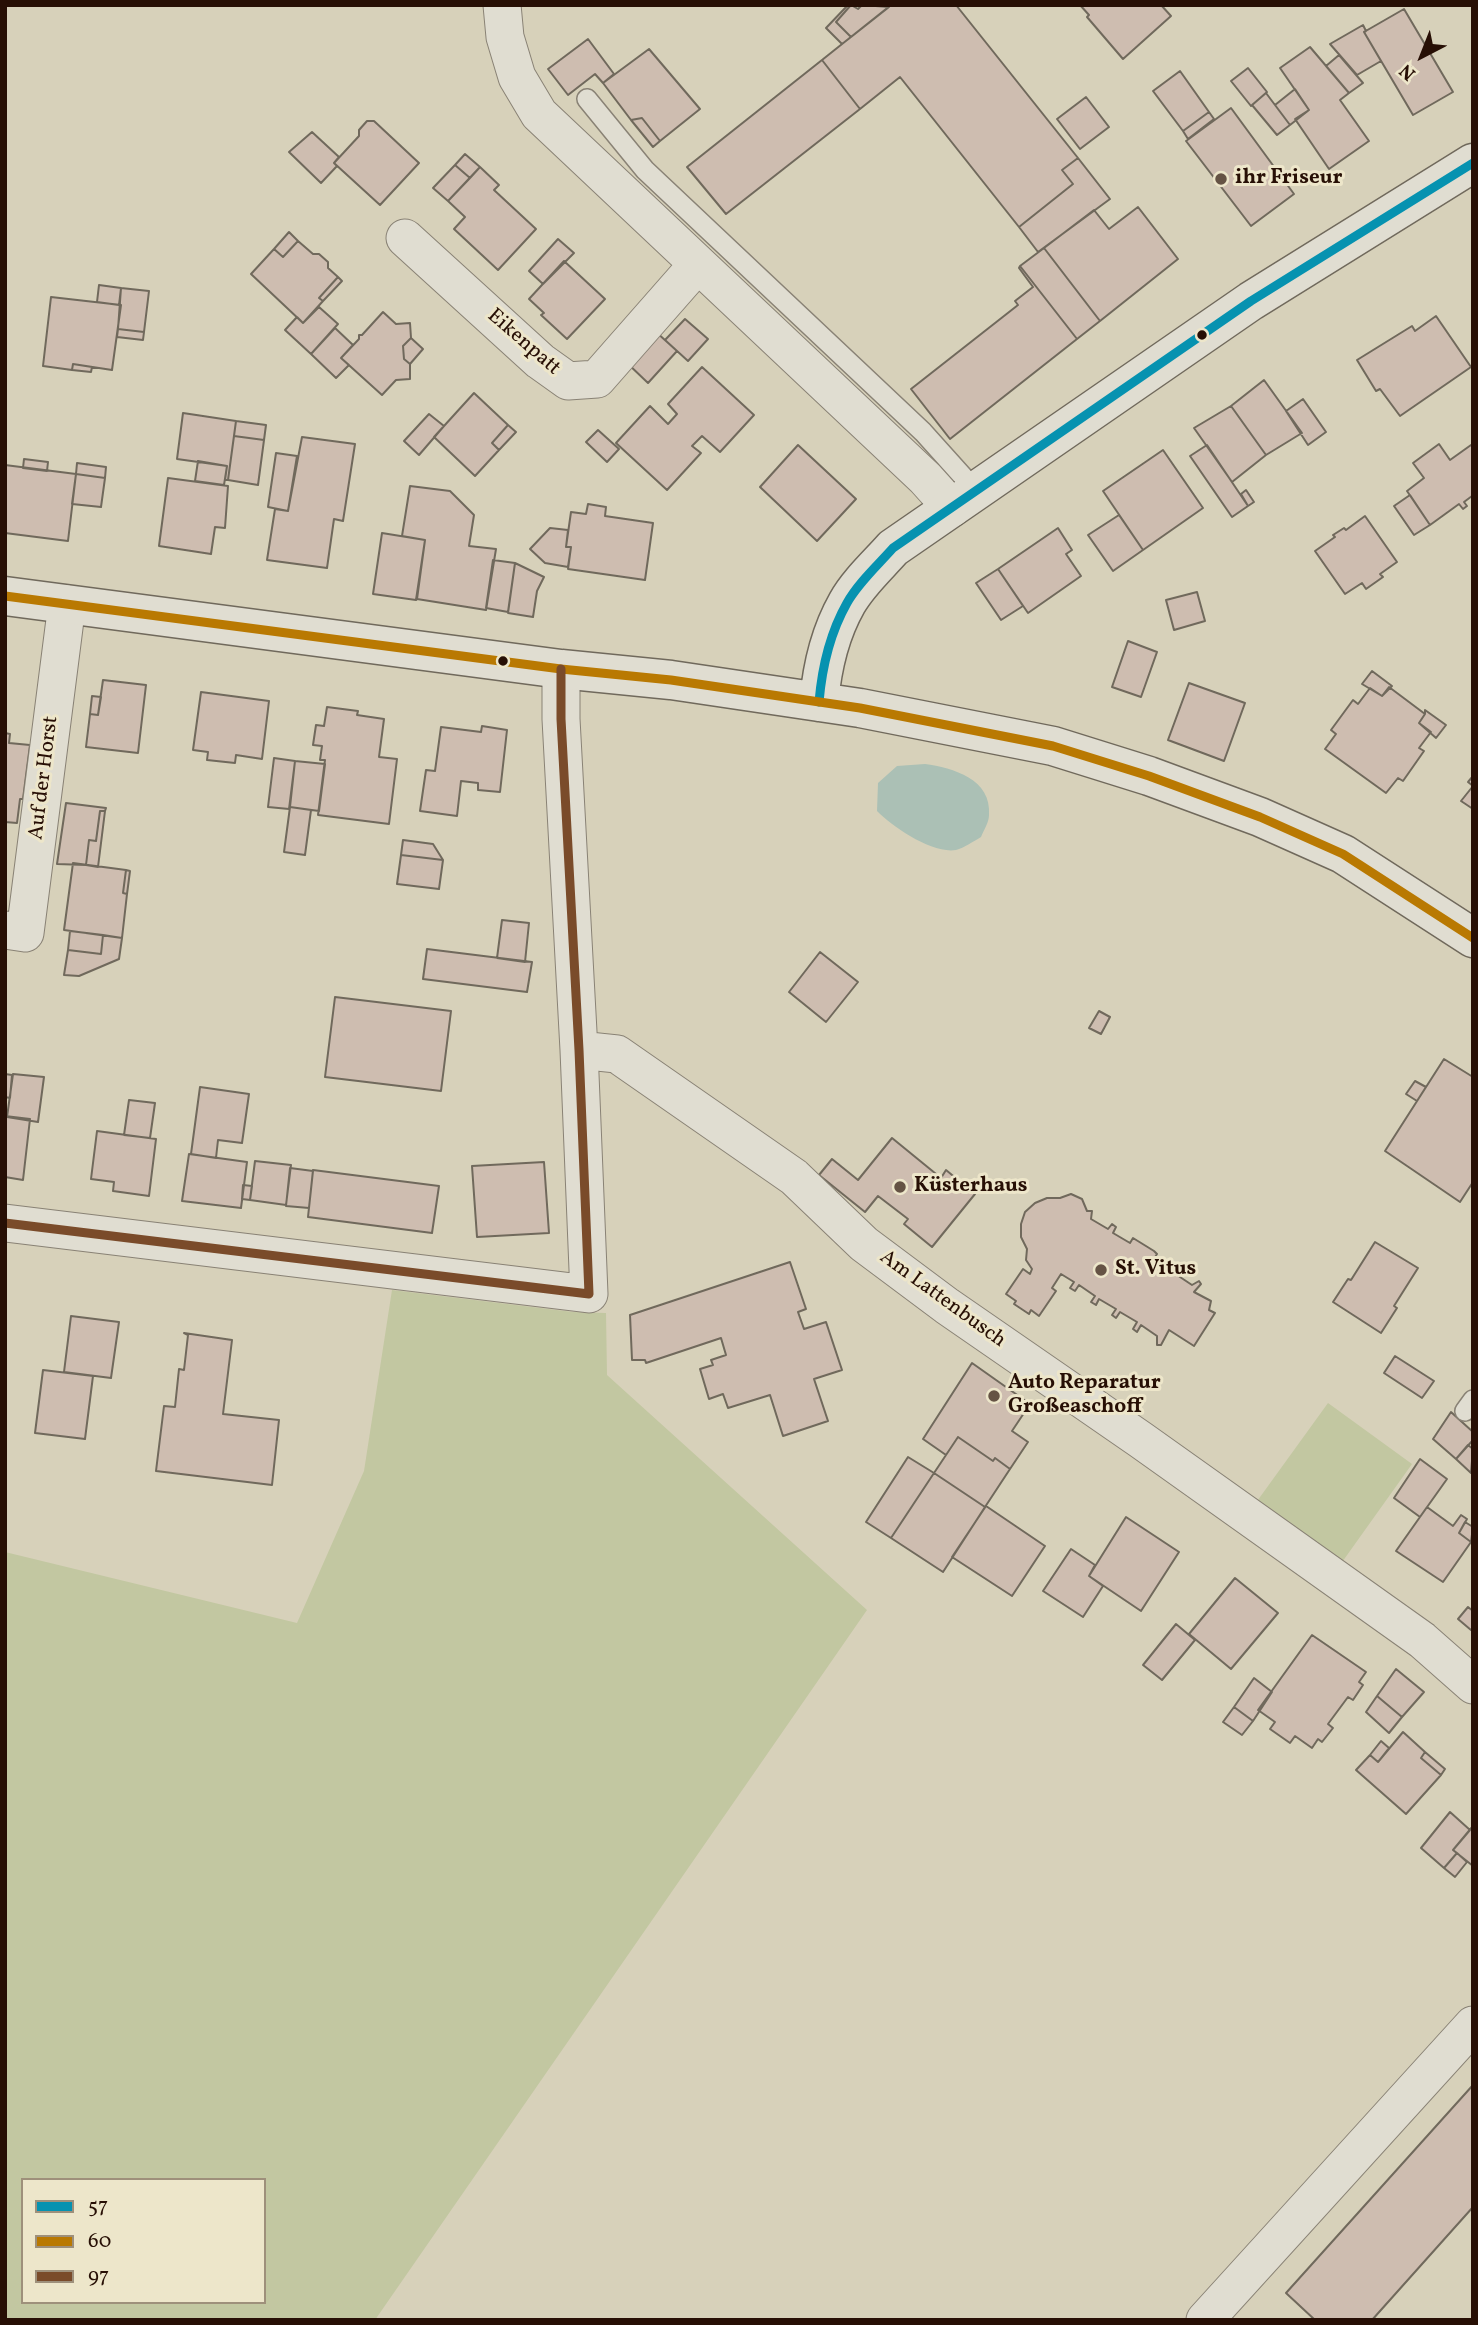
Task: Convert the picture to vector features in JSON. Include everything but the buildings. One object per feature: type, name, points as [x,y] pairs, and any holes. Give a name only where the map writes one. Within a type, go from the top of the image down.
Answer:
[{"type":"main road","points":[[818,702],[830,641],[848,601],[893,548],[1251,302],[1473,163]]},
{"type":"main road","points":[[5,596],[561,669],[671,680],[818,702],[1053,746],[1149,776],[1260,817],[1343,854],[1473,938]]},
{"type":"street","points":[[502,5],[505,37],[517,77],[538,114],[925,478],[964,500]]},
{"type":"street","name":"Eikenpatt","points":[[405,238],[540,361],[568,381],[597,379],[698,264]]},
{"type":"street","name":"Auf der Horst","points":[[5,930],[25,933],[67,604]]},
{"type":"street","points":[[5,1223],[589,1294],[561,719],[561,669]]},
{"type":"street","name":"Am Lattenbusch","points":[[579,1050],[617,1054],[794,1177],[864,1244],[947,1306],[1422,1640],[1473,1685]]},
{"type":"street","points":[[1205,2320],[1473,2025]]},
{"type":"lane","points":[[587,99],[645,170],[923,432],[964,500]]},
{"type":"green space","points":[[392,1290],[573,1312],[606,1313],[607,1375],[867,1610],[375,2320],[5,2320],[5,1552],[297,1623],[364,1471]]},
{"type":"green space","points":[[1328,1403],[1412,1464],[1340,1565],[1255,1504]]},
{"type":"shaded area","points":[[925,764],[958,772],[984,792],[989,815],[981,837],[956,850],[936,848],[903,831],[877,811],[878,783],[897,766]]},
{"type":"transit line","name":"57","points":[[819,702],[828,651],[841,614],[868,574],[893,548],[1251,301],[1473,163]]},
{"type":"transit line","name":"60","points":[[5,596],[561,669],[671,680],[860,708],[1053,746],[1149,776],[1260,817],[1343,854],[1473,938]]},
{"type":"transit line","name":"97","points":[[5,1223],[589,1294],[561,719],[561,669]]},
{"type":"place","name":"ihr Friseur","points":[[1221,179]]},
{"type":"place","name":"Küsterhaus","points":[[900,1187]]},
{"type":"place","name":"St. Vitus","points":[[1101,1270]]},
{"type":"place","name":"Auto Reparatur Großeaschoff","points":[[994,1396]]}]
